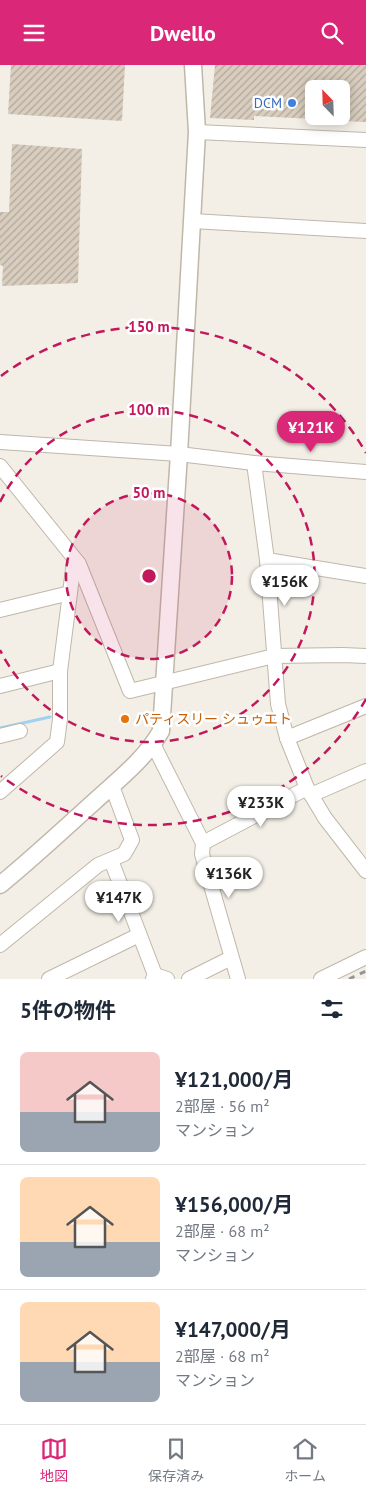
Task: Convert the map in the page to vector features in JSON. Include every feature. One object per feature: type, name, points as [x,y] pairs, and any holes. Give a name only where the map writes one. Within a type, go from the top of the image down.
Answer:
[{"type":"street","points":[[0,885],[50,843],[112,786],[153,744],[161,731],[193,221],[197,133],[193,65]]},
{"type":"street","points":[[197,133],[366,140]]},
{"type":"street","points":[[193,221],[366,231]]},
{"type":"street","points":[[0,442],[179,454],[254,463],[366,471]]},
{"type":"street","points":[[254,463],[267,560],[278,704],[287,738],[309,792],[325,818],[366,871]]},
{"type":"street","points":[[0,467],[78,563],[130,691],[274,656],[366,656]]},
{"type":"street","points":[[267,560],[366,576]]},
{"type":"street","points":[[0,792],[57,742],[60,719],[60,671],[73,569],[78,563]]},
{"type":"street","points":[[0,610],[70,593]]},
{"type":"street","points":[[0,686],[60,671]]},
{"type":"street","points":[[287,738],[366,706]]},
{"type":"street","points":[[0,736],[20,731]]},
{"type":"street","points":[[153,744],[203,843],[202,854],[238,979]]},
{"type":"street","points":[[203,843],[309,792],[366,771]]},
{"type":"street","points":[[0,945],[98,865],[124,854],[132,840],[112,786]]},
{"type":"street","points":[[111,859],[139,935],[158,978]]},
{"type":"street","points":[[49,979],[139,935]]},
{"type":"street","points":[[321,979],[366,957]]},
{"type":"street","points":[[189,979],[231,958]]},
{"type":"building","points":[[11,65],[125,65],[122,121],[8,114]]},
{"type":"building","name":"DCM","points":[[215,65],[366,65],[366,122],[350,121],[350,80],[305,80],[305,119],[254,116],[254,120],[210,118]]},
{"type":"building","points":[[12,144],[82,149],[78,283],[2,286],[3,266],[0,265],[0,212],[9,212]]},
{"type":"waterway","points":[[0,728],[50,717]]},
{"type":"railway","points":[[349,979],[366,971]]},
{"type":"place","name":"DCM","points":[[292,103]]},
{"type":"place","name":"パティスリー シュゥエト","points":[[125,719]]}]
